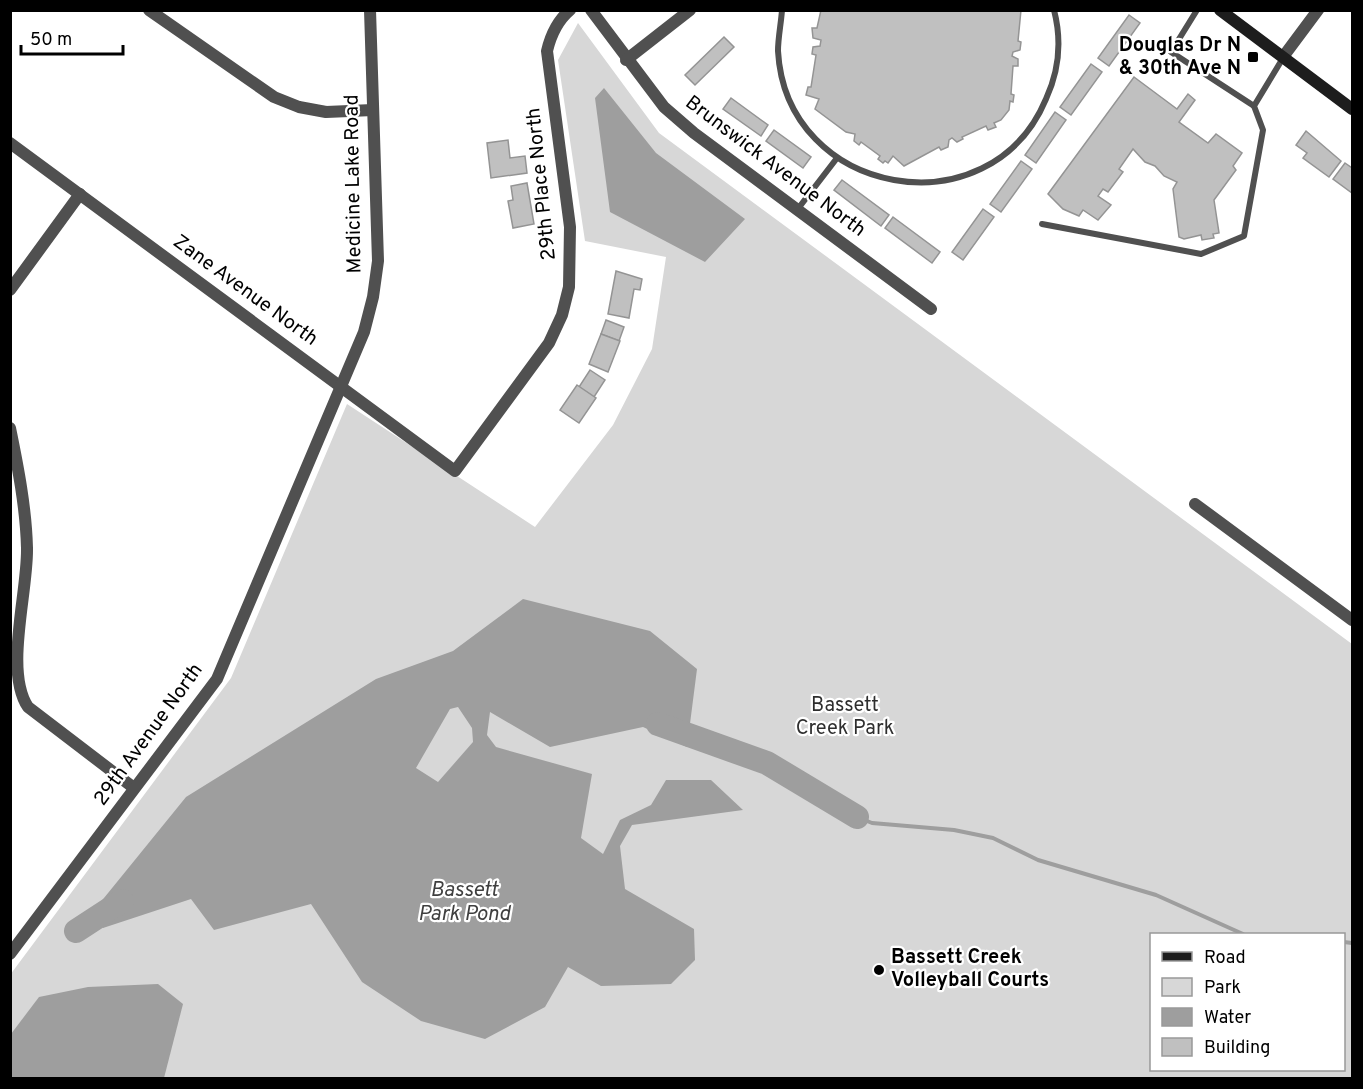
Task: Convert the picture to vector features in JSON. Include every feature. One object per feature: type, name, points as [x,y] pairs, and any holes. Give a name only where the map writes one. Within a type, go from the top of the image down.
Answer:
[{"type":"street","points":[[149,10],[274,97],[299,107],[326,112],[373,110]]},
{"type":"street","name":"Medicine Lake Road","points":[[341,386],[364,332],[373,297],[378,261],[370,10]]},
{"type":"street","name":"29th Place North","points":[[455,471],[549,343],[562,315],[569,287],[570,227],[547,51],[550,36],[557,23],[570,10]]},
{"type":"street","name":"Brunswick Avenue North","points":[[591,10],[626,60],[664,106],[694,133],[931,309]]},
{"type":"street","points":[[626,60],[690,10]]},
{"type":"street","points":[[1220,10],[1353,109]]},
{"type":"street","points":[[1283,57],[1318,10]]},
{"type":"street","name":"Zane Avenue North","points":[[10,142],[455,471]]},
{"type":"street","points":[[10,290],[80,194]]},
{"type":"street","name":"29th Avenue North","points":[[10,954],[217,680],[341,386]]},
{"type":"street","points":[[10,428],[27,549],[18,669],[21,695],[28,707],[134,788]]},
{"type":"street","points":[[1195,504],[1353,620]]},
{"type":"lane","points":[[782,10],[778,51],[787,92],[807,129],[837,158],[878,178],[923,184],[968,176],[1008,153],[1038,118],[1056,76],[1060,30],[1054,10]]},
{"type":"lane","points":[[1042,224],[1201,254],[1244,236],[1263,130],[1254,106],[1171,52],[1197,10]]},
{"type":"lane","points":[[1254,106],[1283,57]]},
{"type":"lane","points":[[797,210],[837,158]]},
{"type":"green space","name":"Bassett Creek Park","points":[[578,23],[659,133],[1352,644],[1352,1078],[11,1078],[10,975],[231,678],[347,404],[535,527],[613,425],[652,349],[666,257],[585,241],[558,60]]},
{"type":"water","points":[[604,88],[656,153],[745,219],[705,262],[610,212],[595,98]]},
{"type":"water","name":"Bassett Park Pond","points":[[523,599],[650,631],[697,669],[687,747],[643,727],[550,747],[490,712],[487,735],[496,747],[592,774],[581,838],[603,854],[620,820],[651,805],[666,780],[711,780],[743,810],[632,825],[620,846],[625,889],[694,929],[695,960],[671,984],[601,986],[568,967],[545,1007],[485,1039],[421,1021],[362,982],[311,904],[214,930],[191,899],[103,928],[91,914],[186,797],[376,679],[453,651]],"holes":[[[458,707],[472,728],[473,742],[438,782],[416,768],[450,709]]]},
{"type":"water","points":[[158,984],[183,1004],[164,1078],[11,1078],[11,1034],[39,997],[88,987]]},
{"type":"building","points":[[821,10],[1021,10],[1018,41],[1021,42],[1020,50],[1013,52],[1012,56],[1018,59],[1018,66],[1013,66],[1011,94],[1014,95],[1013,102],[1010,101],[1009,110],[1001,120],[994,123],[996,127],[988,130],[986,126],[962,137],[963,139],[957,142],[952,138],[949,140],[948,147],[941,150],[939,147],[904,166],[893,156],[888,163],[885,161],[883,163],[878,159],[880,156],[861,142],[859,145],[854,141],[855,134],[846,132],[815,109],[819,99],[806,95],[808,87],[811,87],[816,55],[812,54],[813,47],[820,46],[821,40],[813,38],[812,28],[817,28]]},
{"type":"building","points":[[1129,15],[1140,23],[1109,66],[1098,58]]},
{"type":"building","points":[[724,37],[734,47],[695,85],[685,75]]},
{"type":"building","points":[[1091,64],[1102,72],[1071,115],[1060,107]]},
{"type":"building","points":[[1134,77],[1177,109],[1188,94],[1195,100],[1179,122],[1208,143],[1216,134],[1242,153],[1233,166],[1236,170],[1214,200],[1219,233],[1213,234],[1214,238],[1202,240],[1201,235],[1184,239],[1179,237],[1173,189],[1177,182],[1164,176],[1155,166],[1145,162],[1133,149],[1119,169],[1123,172],[1108,192],[1103,189],[1098,196],[1111,205],[1098,220],[1083,210],[1079,216],[1063,209],[1048,194]]},
{"type":"building","points":[[731,98],[768,125],[761,136],[723,109]]},
{"type":"building","points":[[1055,112],[1066,120],[1036,163],[1025,155]]},
{"type":"building","points":[[774,130],[811,157],[803,168],[766,141]]},
{"type":"building","points":[[1306,131],[1341,161],[1329,177],[1303,158],[1307,153],[1296,145]]},
{"type":"building","points":[[508,140],[510,158],[525,156],[527,173],[491,178],[487,143]]},
{"type":"building","points":[[1021,161],[1032,169],[1001,212],[990,204]]},
{"type":"building","points":[[1345,163],[1352,168],[1352,193],[1333,179]]},
{"type":"building","points":[[842,180],[889,215],[881,226],[834,190]]},
{"type":"building","points":[[527,183],[534,224],[513,228],[508,201],[513,200],[511,186]]},
{"type":"building","points":[[983,209],[994,217],[963,260],[952,252]]},
{"type":"building","points":[[893,217],[940,252],[932,263],[885,228]]},
{"type":"building","points":[[616,271],[642,279],[640,290],[634,289],[629,318],[608,314]]},
{"type":"building","points":[[606,320],[624,327],[619,341],[601,334]]},
{"type":"building","points":[[601,334],[620,341],[608,372],[589,364]]},
{"type":"building","points":[[590,370],[605,380],[594,397],[579,387]]},
{"type":"building","points":[[577,385],[596,398],[579,423],[560,410]]},
{"type":"waterway","points":[[658,724],[767,763],[857,817]]},
{"type":"waterway","points":[[857,817],[872,823],[954,830],[993,838],[1038,860],[1156,895],[1241,933]]},
{"type":"waterway","points":[[76,931],[122,901]]},
{"type":"waterway","points":[[1345,942],[1352,943]]},
{"type":"place","name":"Douglas Dr N & 30th Ave N","points":[[1253,57]]},
{"type":"place","name":"Bassett Creek Volleyball Courts","points":[[879,970]]}]
